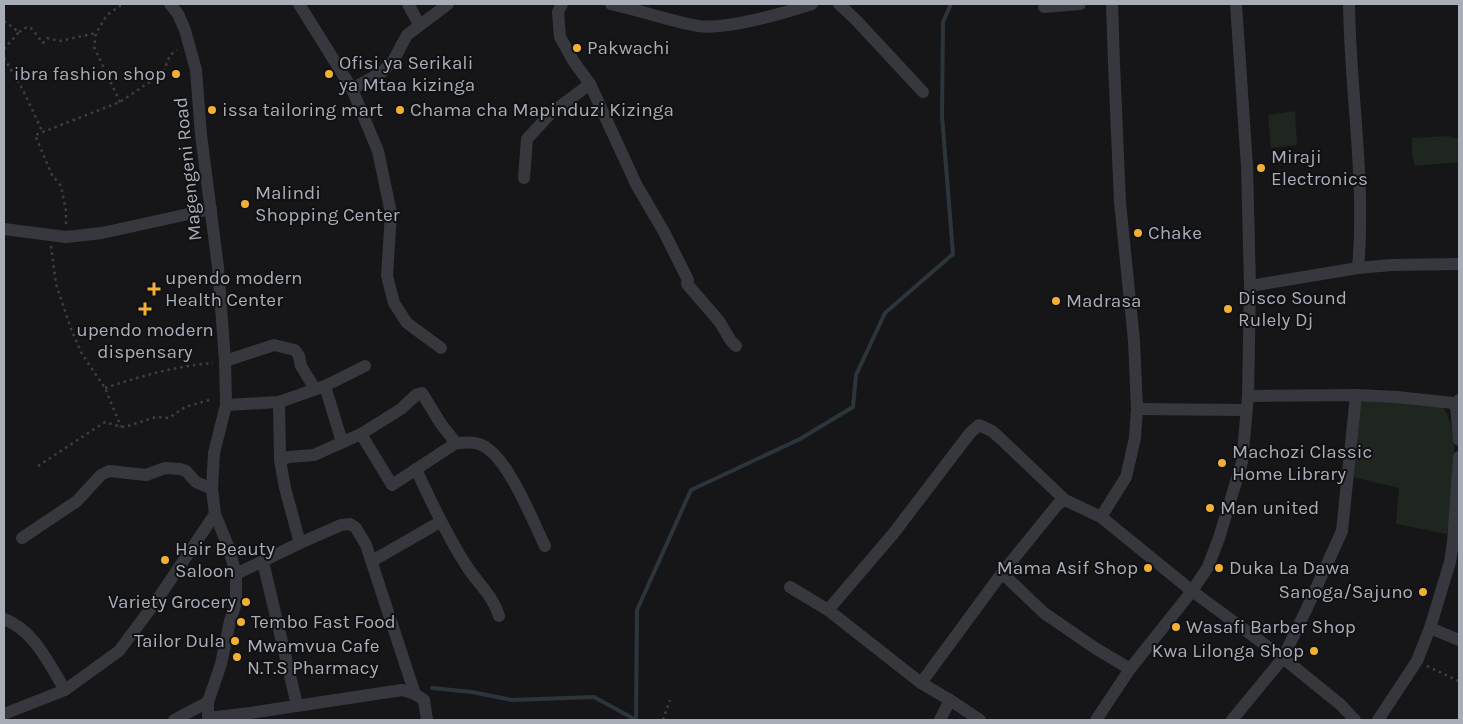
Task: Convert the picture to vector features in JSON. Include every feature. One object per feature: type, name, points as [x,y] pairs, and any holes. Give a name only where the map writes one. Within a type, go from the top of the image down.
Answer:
[{"type":"street","name":"Magengeni Road","points":[[170,4],[178,14],[189,43],[196,70],[200,135],[218,268],[225,361],[226,400],[214,453],[212,489],[215,514],[228,546],[236,574],[236,603],[230,621],[221,664],[208,702],[208,719]]},
{"type":"street","points":[[300,4],[352,89],[378,151],[391,213],[387,276],[394,303],[407,323],[441,348]]},
{"type":"street","points":[[408,4],[419,24]]},
{"type":"street","points":[[352,89],[382,72],[394,61],[407,35],[419,24],[448,4]]},
{"type":"street","points":[[562,4],[558,12],[560,37],[574,62],[590,84],[636,184],[664,232],[688,280],[687,284],[719,321],[736,346]]},
{"type":"street","points":[[611,4],[631,6],[699,26],[722,26],[792,11],[812,4]]},
{"type":"street","points":[[839,4],[923,92]]},
{"type":"street","points":[[1044,7],[1080,4]]},
{"type":"street","points":[[1101,517],[1126,477],[1135,438],[1137,409],[1134,341],[1120,193],[1112,4]]},
{"type":"street","points":[[1096,720],[1130,669],[1192,591],[1208,567],[1219,538],[1242,462],[1248,396],[1250,286],[1247,166],[1236,4]]},
{"type":"street","points":[[1349,4],[1350,42],[1359,153],[1361,234],[1358,268]]},
{"type":"street","points":[[524,178],[527,139],[551,113],[590,84]]},
{"type":"street","points":[[4,229],[66,237],[102,232],[211,209]]},
{"type":"street","points":[[1250,286],[1358,268],[1391,265],[1459,264]]},
{"type":"street","points":[[225,361],[274,345],[295,350],[299,356],[301,366],[320,388],[342,442]]},
{"type":"street","points":[[226,400],[279,402],[320,388],[364,366]]},
{"type":"street","points":[[280,460],[289,457],[314,455],[361,434],[401,409],[416,395],[422,393],[441,424],[456,443]]},
{"type":"street","points":[[1248,396],[1356,395],[1457,403],[1459,440]]},
{"type":"street","points":[[1232,720],[1283,658],[1342,531],[1356,395]]},
{"type":"street","points":[[279,402],[280,460],[285,488],[300,543]]},
{"type":"street","points":[[1137,409],[1246,410]]},
{"type":"street","points":[[828,610],[892,534],[979,425],[992,431],[1065,500],[1101,517],[1192,591],[1283,658],[1341,705],[1356,720]]},
{"type":"street","points":[[361,434],[392,485],[456,443],[480,444],[495,454],[517,486],[545,546]]},
{"type":"street","points":[[1378,720],[1417,661],[1430,628],[1450,562],[1459,457]]},
{"type":"street","points":[[22,538],[77,501],[100,475],[109,471],[146,475],[165,468],[186,470],[192,480],[199,485],[212,489]]},
{"type":"street","points":[[416,469],[440,522],[471,574],[495,604],[499,616]]},
{"type":"street","points":[[920,682],[1002,574],[1058,504],[1065,500]]},
{"type":"street","points":[[4,714],[65,690],[119,651],[158,600],[215,514]]},
{"type":"street","points":[[372,561],[440,522]]},
{"type":"street","points":[[236,574],[300,543],[350,524],[361,535],[372,561],[415,694]]},
{"type":"street","points":[[263,562],[297,706]]},
{"type":"street","points":[[1002,574],[1044,613],[1095,648],[1130,669]]},
{"type":"street","points":[[790,587],[828,610],[920,682],[980,720]]},
{"type":"street","points":[[4,619],[18,625],[28,634],[45,657],[65,690]]},
{"type":"street","points":[[1430,628],[1459,640]]},
{"type":"street","points":[[208,719],[251,717],[297,706],[402,690],[415,694],[424,700],[426,720]]},
{"type":"street","points":[[940,720],[950,700]]},
{"type":"street","points":[[174,720],[208,702]]},
{"type":"path","points":[[120,102],[94,46],[96,32],[107,15],[122,4]]},
{"type":"path","points":[[4,21],[20,32]]},
{"type":"path","points":[[4,49],[27,27],[31,28],[43,43],[47,38],[60,41],[96,32]]},
{"type":"path","points":[[66,237],[64,194],[52,175],[35,135],[120,102],[163,73],[170,55],[189,43]]},
{"type":"path","points":[[4,58],[23,90],[43,133]]},
{"type":"path","points":[[50,235],[56,284],[68,323],[82,354],[105,388],[121,427]]},
{"type":"path","points":[[105,388],[137,377],[172,369],[225,361]]},
{"type":"path","points":[[38,466],[105,422],[121,427],[128,426],[156,417],[169,418],[185,407],[226,400]]},
{"type":"path","points":[[1417,661],[1459,681]]},
{"type":"path","points":[[664,720],[670,700]]},
{"type":"shaded area","points":[[1295,111],[1297,145],[1271,148],[1268,115]]},
{"type":"shaded area","points":[[1448,136],[1459,139],[1459,162],[1415,166],[1412,154],[1412,138]]},
{"type":"shaded area","points":[[1369,394],[1438,399],[1447,414],[1452,431],[1455,460],[1447,534],[1396,524],[1399,488],[1352,477],[1357,402]]},
{"type":"waterway","points":[[636,720],[637,610],[691,490],[800,439],[853,407],[856,375],[885,313],[953,254],[942,116],[943,22],[951,4]]},
{"type":"waterway","points":[[432,688],[472,692],[512,700],[594,697],[636,720]]},
{"type":"place","name":"Pakwachi","points":[[577,48]]},
{"type":"place","name":"ibra fashion shop","points":[[176,74]]},
{"type":"place","name":"Ofisi ya Serikali ya Mtaa kizinga","points":[[329,74]]},
{"type":"place","name":"issa tailoring mart","points":[[212,110]]},
{"type":"place","name":"Chama cha Mapinduzi Kizinga","points":[[400,110]]},
{"type":"place","name":"Miraji Electronics","points":[[1261,168]]},
{"type":"place","name":"Malindi Shopping Center","points":[[245,204]]},
{"type":"place","name":"Chake","points":[[1138,233]]},
{"type":"place","name":"upendo modern Health Center","points":[[154,289]]},
{"type":"place","name":"Madrasa","points":[[1056,301]]},
{"type":"place","name":"upendo modern dispensary","points":[[145,309]]},
{"type":"place","name":"Disco Sound Rulely Dj","points":[[1228,309]]},
{"type":"place","name":"Machozi Classic Home Library","points":[[1222,463]]},
{"type":"place","name":"Man united","points":[[1210,508]]},
{"type":"place","name":"Hair Beauty Saloon","points":[[165,560]]},
{"type":"place","name":"Mama Asif Shop","points":[[1148,568]]},
{"type":"place","name":"Duka La Dawa","points":[[1219,568]]},
{"type":"place","name":"Sanoga/Sajuno","points":[[1423,592]]},
{"type":"place","name":"Variety Grocery","points":[[246,602]]},
{"type":"place","name":"Tembo Fast Food","points":[[241,622]]},
{"type":"place","name":"Wasafi Barber Shop","points":[[1176,627]]},
{"type":"place","name":"Tailor Dula","points":[[235,641]]},
{"type":"place","name":"Kwa Lilonga Shop","points":[[1314,651]]},
{"type":"place","name":"Mwamvua Cafe N.T.S Pharmacy","points":[[237,657]]}]
